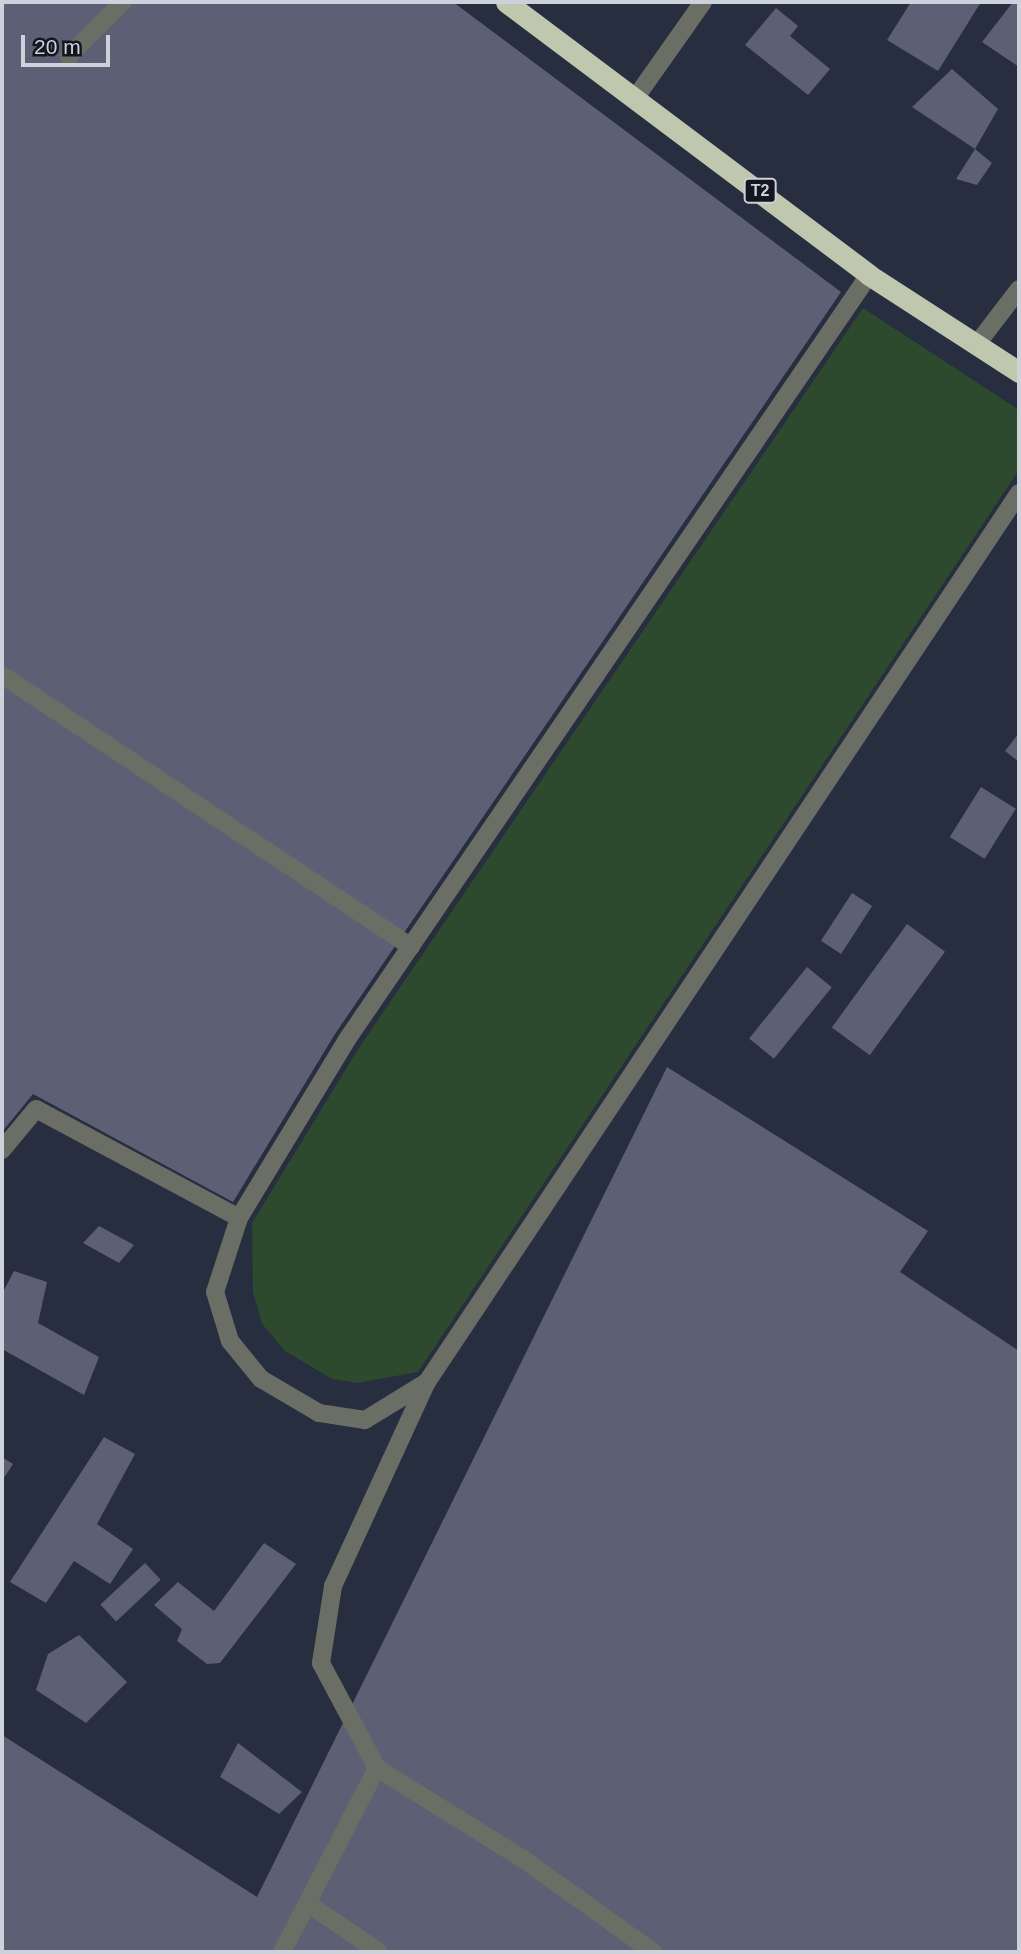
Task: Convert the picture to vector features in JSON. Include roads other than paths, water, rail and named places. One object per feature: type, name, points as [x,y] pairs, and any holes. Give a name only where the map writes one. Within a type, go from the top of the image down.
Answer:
[{"type":"highway","name":"T2","points":[[506,2],[636,97],[869,275],[1019,372]]},
{"type":"street","points":[[69,56],[123,2]]},
{"type":"street","points":[[636,97],[703,2]]},
{"type":"street","points":[[428,1382],[365,1420],[319,1413],[261,1378],[230,1341],[215,1292],[239,1218],[346,1041],[869,275]]},
{"type":"street","points":[[977,344],[1019,289]]},
{"type":"street","points":[[653,1952],[523,1859],[377,1768],[321,1663],[333,1586],[428,1382],[1019,494]]},
{"type":"street","points":[[2,675],[411,947]]},
{"type":"street","points":[[2,1150],[36,1109],[239,1218]]},
{"type":"street","points":[[282,1952],[310,1905],[377,1768]]},
{"type":"street","points":[[310,1905],[379,1952]]}]
